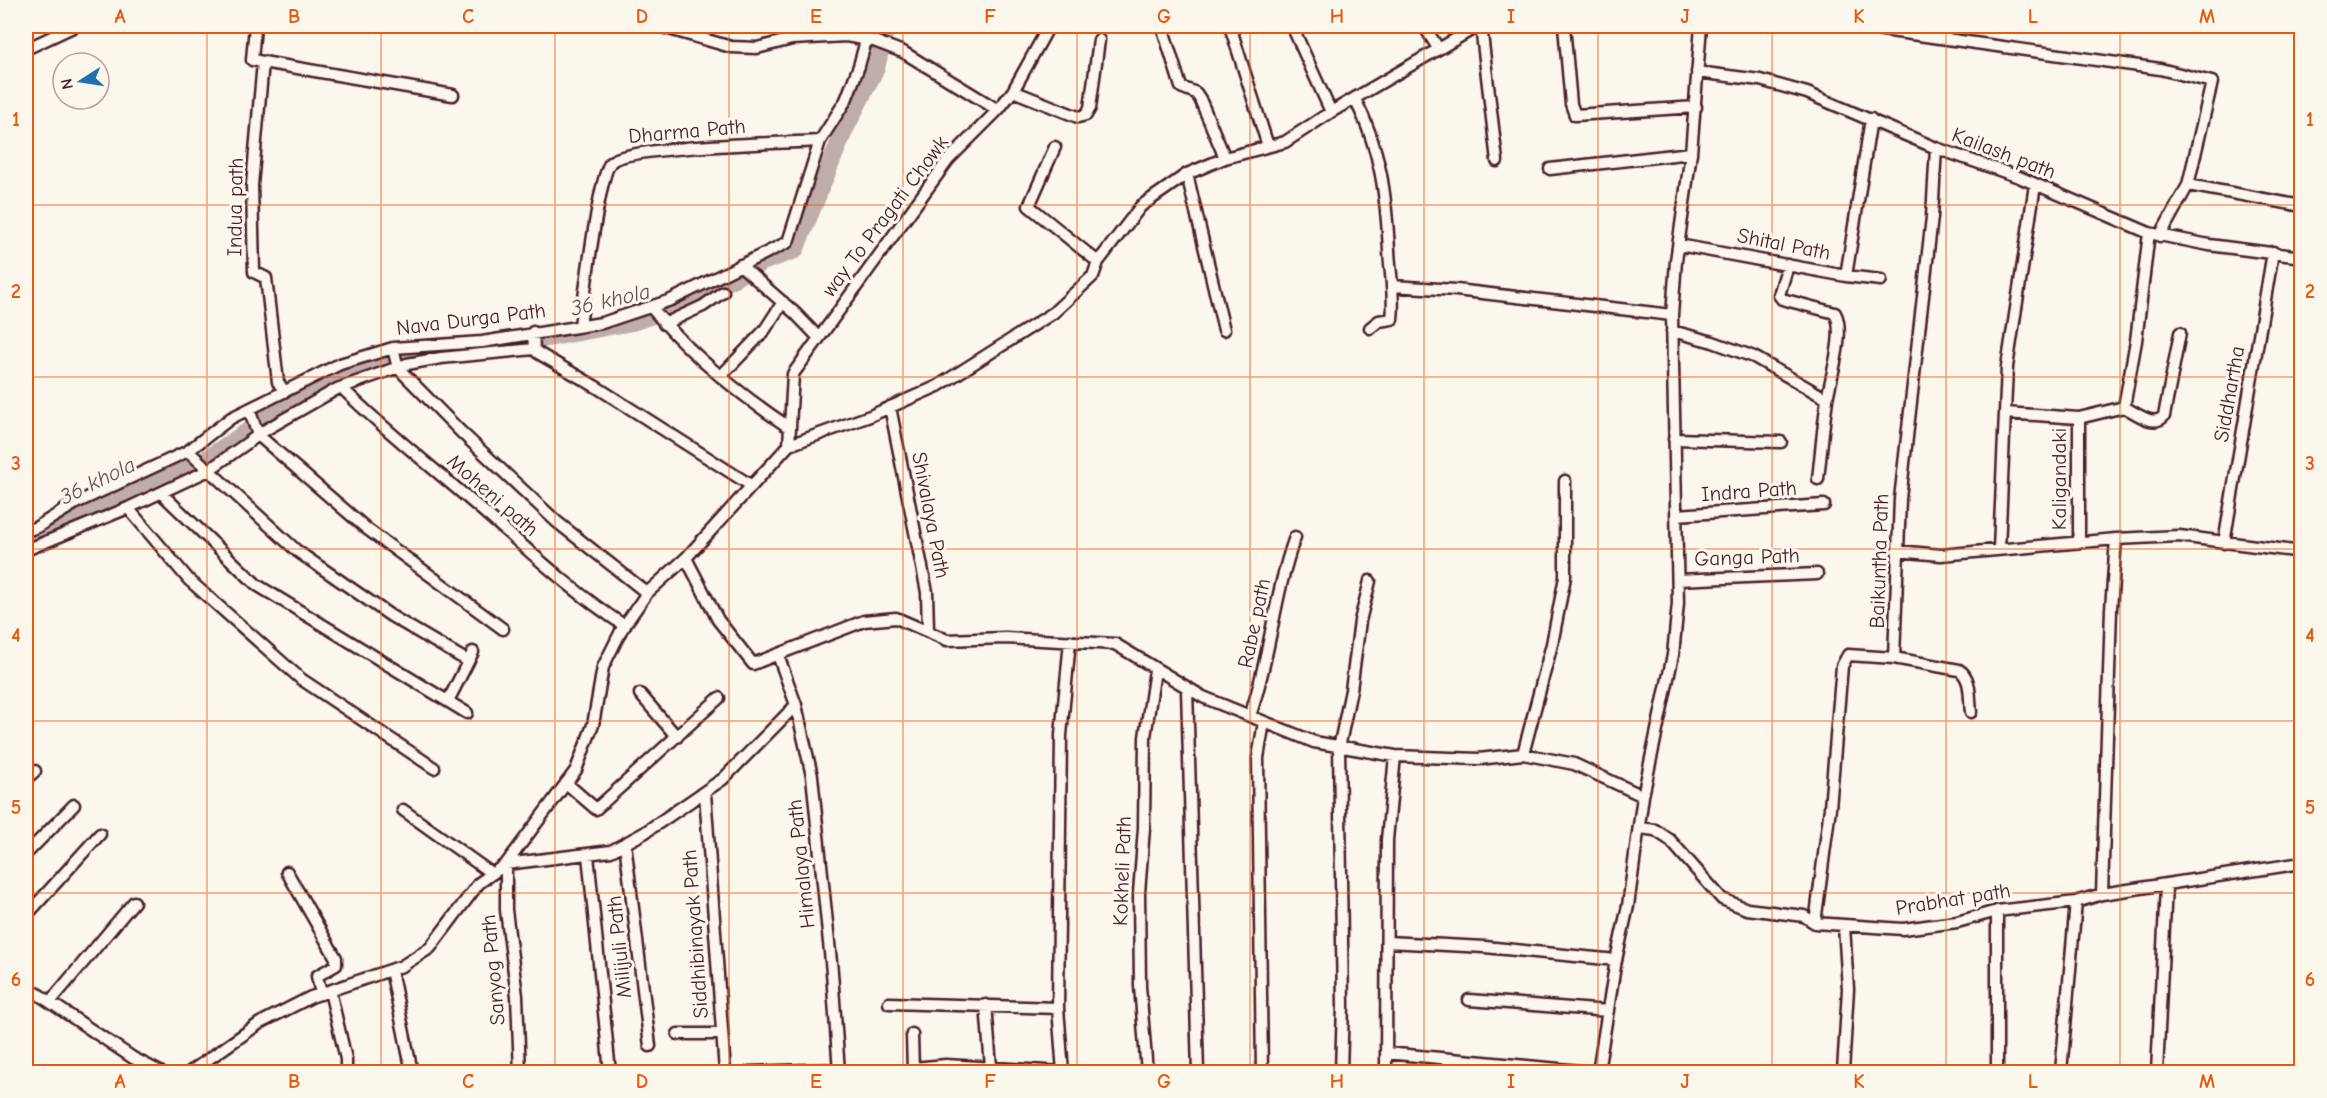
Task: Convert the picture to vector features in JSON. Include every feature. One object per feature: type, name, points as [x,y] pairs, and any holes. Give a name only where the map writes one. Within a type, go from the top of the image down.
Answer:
[{"type":"street","points":[[26,49],[75,26]]},
{"type":"street","name":"Indua path","points":[[255,26],[252,60],[263,62],[252,185],[254,272],[266,278],[278,382],[284,391]]},
{"type":"street","points":[[659,26],[731,47],[757,48],[792,39],[846,36],[874,41],[903,52],[998,110]]},
{"type":"street","name":"Nava Durga Path","points":[[26,531],[37,527],[76,503],[188,451],[231,418],[340,364],[393,348],[482,342],[580,324],[602,323],[671,300],[788,242],[820,141],[846,100],[859,66],[870,26]]},
{"type":"street","name":"way To Pragati Chowk","points":[[789,445],[793,374],[948,160],[998,110],[1013,91],[1049,26]]},
{"type":"street","points":[[1162,26],[1181,87],[1196,93],[1200,99],[1225,158]]},
{"type":"street","points":[[1230,26],[1268,147]]},
{"type":"street","points":[[1292,26],[1331,112]]},
{"type":"street","points":[[1424,26],[1438,48]]},
{"type":"street","points":[[190,1072],[260,1023],[325,993],[402,966],[430,948],[479,883],[506,864],[576,770],[593,725],[603,667],[625,626],[647,593],[686,558],[789,445],[890,407],[938,386],[1053,313],[1093,276],[1098,262],[1141,206],[1187,174],[1225,158],[1285,142],[1438,48],[1480,26],[1497,161]]},
{"type":"street","points":[[1564,26],[1571,104],[1575,115],[1696,107]]},
{"type":"street","points":[[1598,1072],[1616,960],[1628,906],[1644,796],[1673,655],[1678,580],[1672,315],[1696,107],[1701,26]]},
{"type":"street","points":[[1854,26],[2160,69],[2212,82],[2188,185],[2154,235],[2124,407]]},
{"type":"street","points":[[1013,91],[1078,117],[1086,115],[1090,108],[1099,40]]},
{"type":"street","points":[[263,62],[453,95]]},
{"type":"street","name":"Kailash path","points":[[1697,72],[1760,80],[1807,93],[1871,118],[1936,148],[1950,151],[2154,235],[2301,257]]},
{"type":"street","points":[[1355,99],[1377,155],[1384,183],[1392,286],[1392,319],[1379,321],[1370,328]]},
{"type":"street","points":[[1846,276],[1871,118]]},
{"type":"street","name":"Dharma Path","points":[[580,324],[598,211],[606,171],[610,163],[623,155],[820,141]]},
{"type":"street","points":[[1055,147],[1029,206],[1098,262]]},
{"type":"street","name":"Baikuntha Path","points":[[1815,923],[1830,808],[1842,666],[1848,655],[1894,658],[1900,499],[1932,217],[1936,148]]},
{"type":"street","points":[[1550,168],[1691,153]]},
{"type":"street","points":[[1187,174],[1224,330]]},
{"type":"street","points":[[1999,549],[2007,367],[2035,185]]},
{"type":"street","points":[[2188,185],[2301,206]]},
{"type":"street","name":"Shital Path","points":[[1679,245],[1846,276],[1881,280]]},
{"type":"street","name":"Siddhartha","points":[[2224,543],[2273,252]]},
{"type":"street","points":[[740,265],[783,302],[819,338]]},
{"type":"street","points":[[1788,265],[1779,295],[1782,300],[1835,313],[1837,317],[1838,341],[1827,399],[1818,479]]},
{"type":"street","points":[[1392,286],[1456,290],[1672,315]]},
{"type":"street","points":[[664,324],[703,306],[723,292]]},
{"type":"street","points":[[721,376],[764,331],[783,302]]},
{"type":"street","points":[[651,307],[664,324],[752,403],[790,428]]},
{"type":"street","points":[[1672,331],[1713,342],[1754,357],[1827,399]]},
{"type":"street","points":[[533,332],[534,349]]},
{"type":"street","points":[[2079,418],[2124,407],[2154,422],[2164,416],[2180,333]]},
{"type":"street","points":[[393,348],[398,368],[557,522],[647,593]]},
{"type":"street","points":[[26,550],[128,508],[210,470],[258,435],[307,405],[342,388],[398,368],[441,358],[534,349],[752,486]]},
{"type":"street","name":"Moheni path","points":[[342,388],[378,424],[470,499],[554,574],[625,626]]},
{"type":"street","name":"Shivalaya Path","points":[[890,407],[927,592],[928,631]]},
{"type":"street","points":[[249,409],[258,435],[367,530],[503,629]]},
{"type":"street","name":"Kaligandaki","points":[[2005,413],[2079,418],[2079,542]]},
{"type":"street","points":[[1674,439],[1781,442]]},
{"type":"street","points":[[188,451],[297,551],[391,616],[469,656],[447,701]]},
{"type":"street","points":[[1523,754],[1552,644],[1565,577],[1565,481]]},
{"type":"street","points":[[161,493],[257,585],[467,713]]},
{"type":"street","name":"Indra Path","points":[[1677,515],[1824,505]]},
{"type":"street","points":[[128,508],[189,580],[301,679],[434,768]]},
{"type":"street","points":[[1897,551],[1941,555],[2116,539],[2179,536],[2301,552]]},
{"type":"street","name":"Rabe path","points":[[1250,716],[1261,685],[1287,558],[1295,537]]},
{"type":"street","points":[[2102,894],[2111,609],[2116,539]]},
{"type":"street","points":[[686,558],[718,620],[753,664],[864,621],[896,618],[947,640],[1005,638],[1115,644],[1187,689],[1314,742],[1395,756],[1479,759],[1523,754],[1574,764],[1644,796]]},
{"type":"street","name":"Ganga Path","points":[[1678,580],[1817,574]]},
{"type":"street","points":[[1341,1072],[1343,1005],[1339,748],[1352,690],[1360,621],[1370,581]]},
{"type":"street","points":[[912,1035],[913,1070],[991,1067],[1005,1071],[1063,1072],[1058,1008],[1061,735],[1070,641]]},
{"type":"street","name":"Himalaya Path","points":[[778,655],[796,705],[812,776],[832,972],[839,1071]]},
{"type":"street","points":[[1894,658],[1959,670],[1964,673],[1968,679],[1971,712]]},
{"type":"street","name":"Kokheli Path","points":[[1147,1072],[1140,986],[1139,894],[1144,828],[1145,737],[1155,670]]},
{"type":"street","points":[[1187,689],[1198,1072]]},
{"type":"street","points":[[640,694],[677,736]]},
{"type":"street","points":[[566,783],[596,810],[719,698]]},
{"type":"street","points":[[506,864],[611,851],[705,793],[753,750],[796,705]]},
{"type":"street","points":[[1262,1072],[1258,758],[1264,722]]},
{"type":"street","points":[[1386,1072],[1387,840],[1395,756]]},
{"type":"street","points":[[26,779],[35,771]]},
{"type":"street","name":"Siddhibinayak Path","points":[[705,793],[725,1072]]},
{"type":"street","points":[[26,854],[75,805]]},
{"type":"street","points":[[403,810],[491,873]]},
{"type":"street","name":"Prabhat path","points":[[1640,828],[1655,830],[1670,840],[1722,898],[1748,909],[1804,916],[1815,923],[1844,926],[1903,929],[1957,922],[1996,911],[2076,902],[2102,894],[2301,862]]},
{"type":"street","points":[[26,916],[100,834]]},
{"type":"street","name":"Milijuli Path","points":[[625,843],[650,1046]]},
{"type":"street","points":[[588,855],[610,1072]]},
{"type":"street","name":"Sanyog Path","points":[[506,864],[506,910],[517,996],[520,1072]]},
{"type":"street","points":[[287,872],[336,958],[336,965],[317,976],[325,993],[346,1059],[346,1072]]},
{"type":"street","points":[[2157,1072],[2166,885]]},
{"type":"street","points":[[50,1002],[135,902]]},
{"type":"street","points":[[2061,1072],[2076,902]]},
{"type":"street","points":[[1996,911],[1997,1072]]},
{"type":"street","points":[[1843,1072],[1848,989],[1844,926]]},
{"type":"street","points":[[1387,942],[1485,947],[1616,960]]},
{"type":"street","points":[[392,970],[412,1072]]},
{"type":"street","points":[[26,986],[133,1058],[160,1072]]},
{"type":"street","points":[[1468,1000],[1608,1011]]},
{"type":"street","points":[[889,1003],[1058,1008]]},
{"type":"street","points":[[986,1005],[991,1067]]},
{"type":"street","points":[[678,1035],[722,1034]]},
{"type":"street","points":[[1386,1053],[1591,1072]]},
{"type":"street","points":[[749,1072],[839,1071]]},
{"type":"waterway","name":"36 khola","points":[[208,458],[299,397],[347,374],[410,355],[483,350],[632,322],[694,301],[762,262],[795,250],[844,131],[876,68],[886,26]]},
{"type":"waterway","name":"36 khola","points":[[26,543],[144,483],[192,464]]}]
